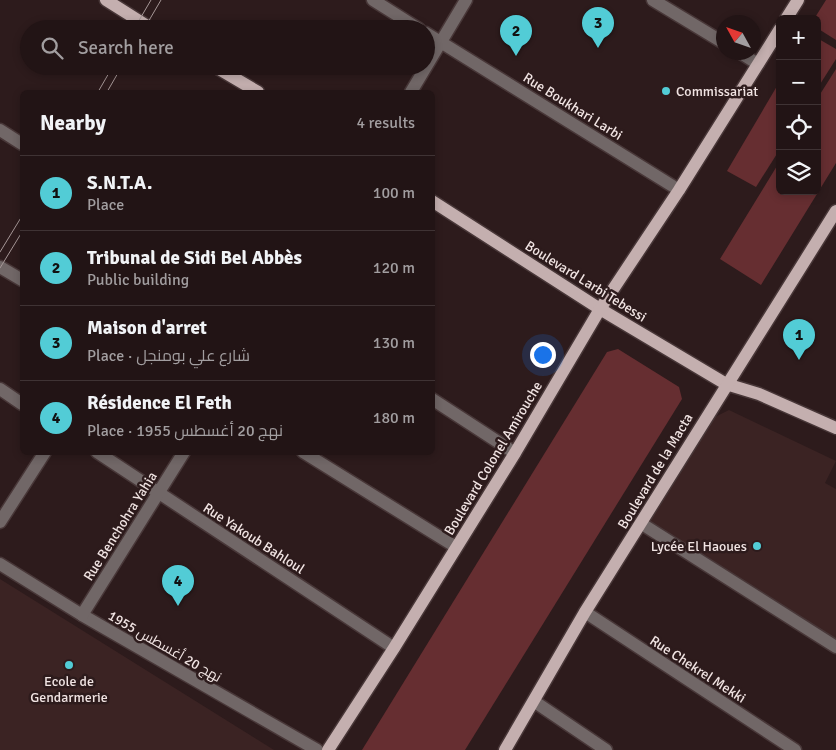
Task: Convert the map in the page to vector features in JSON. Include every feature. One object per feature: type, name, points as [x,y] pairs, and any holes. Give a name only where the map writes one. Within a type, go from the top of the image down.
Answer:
[{"type":"main road","points":[[106,0],[138,20]]},
{"type":"main road","points":[[789,15],[798,0]]},
{"type":"main road","name":"Boulevard Colonel Amirouche","points":[[328,750],[394,648],[515,453],[600,309],[679,190],[776,35]]},
{"type":"main road","points":[[229,75],[255,90]]},
{"type":"main road","name":"Boulevard Larbi Tebessi","points":[[435,203],[600,309],[726,384],[759,394],[836,428]]},
{"type":"main road","name":"Boulevard de la Macta","points":[[505,750],[535,702],[584,612],[642,524],[726,384],[836,212]]},
{"type":"street","points":[[373,0],[405,20]]},
{"type":"street","points":[[435,54],[466,0]]},
{"type":"street","points":[[653,0],[716,38]]},
{"type":"street","name":"Rue Boukhari Larbi","points":[[435,39],[679,190]]},
{"type":"street","points":[[752,60],[758,64]]},
{"type":"street","points":[[412,90],[422,75]]},
{"type":"street","points":[[0,130],[20,143]]},
{"type":"street","points":[[0,267],[20,279]]},
{"type":"street","points":[[0,389],[20,403]]},
{"type":"street","points":[[435,401],[515,453]]},
{"type":"street","points":[[0,522],[43,455]]},
{"type":"street","name":"Rue Yakoub Bahloul","points":[[101,455],[394,648]]},
{"type":"street","name":"Rue Benchohra Yahia","points":[[82,615],[182,455]]},
{"type":"street","points":[[308,455],[456,547]]},
{"type":"street","points":[[642,524],[836,647]]},
{"type":"street","name":"نهج 20 أغسطس 1955","points":[[0,564],[82,615],[317,750]]},
{"type":"street","name":"Rue Chekrel Mekki","points":[[584,612],[795,750]]},
{"type":"street","points":[[535,702],[606,750]]},
{"type":"shaded area","points":[[826,0],[836,0],[836,40],[821,31],[821,15],[817,15]]},
{"type":"shaded area","points":[[821,40],[836,49],[836,59],[821,83]]},
{"type":"shaded area","points":[[836,69],[836,163],[821,187],[821,105],[821,93]]},
{"type":"shaded area","points":[[776,88],[776,155],[756,187],[727,171]]},
{"type":"shaded area","points":[[776,168],[776,195],[816,195],[761,285],[720,259]]},
{"type":"shaded area","points":[[618,349],[679,387],[682,399],[465,750],[362,750],[607,352]]},
{"type":"shaded area","name":"Lycée El Haoues","points":[[729,410],[836,461],[825,483],[836,489],[836,642],[645,525],[715,417]]},
{"type":"shaded area","name":"Ecole de Gendarmerie","points":[[0,579],[274,750],[0,750]]},
{"type":"tram line","points":[[139,20],[151,0]]},
{"type":"tram line","points":[[149,20],[161,0]]},
{"type":"tram line","points":[[99,90],[108,75]]},
{"type":"tram line","points":[[108,90],[117,75]]},
{"type":"tram line","points":[[0,252],[20,219]]},
{"type":"tram line","points":[[0,268],[20,235]]},
{"type":"place","name":"Maison d'arret","points":[[598,48]]},
{"type":"place","name":"Tribunal de Sidi Bel Abbès","points":[[516,56]]},
{"type":"place","name":"Commissariat","points":[[666,91]]},
{"type":"place","name":"S.N.T.A.","points":[[799,360]]},
{"type":"place","name":"Lycée El Haoues","points":[[757,546]]},
{"type":"place","name":"Résidence El Feth","points":[[178,606]]},
{"type":"place","name":"Ecole de Gendarmerie","points":[[69,665]]}]
